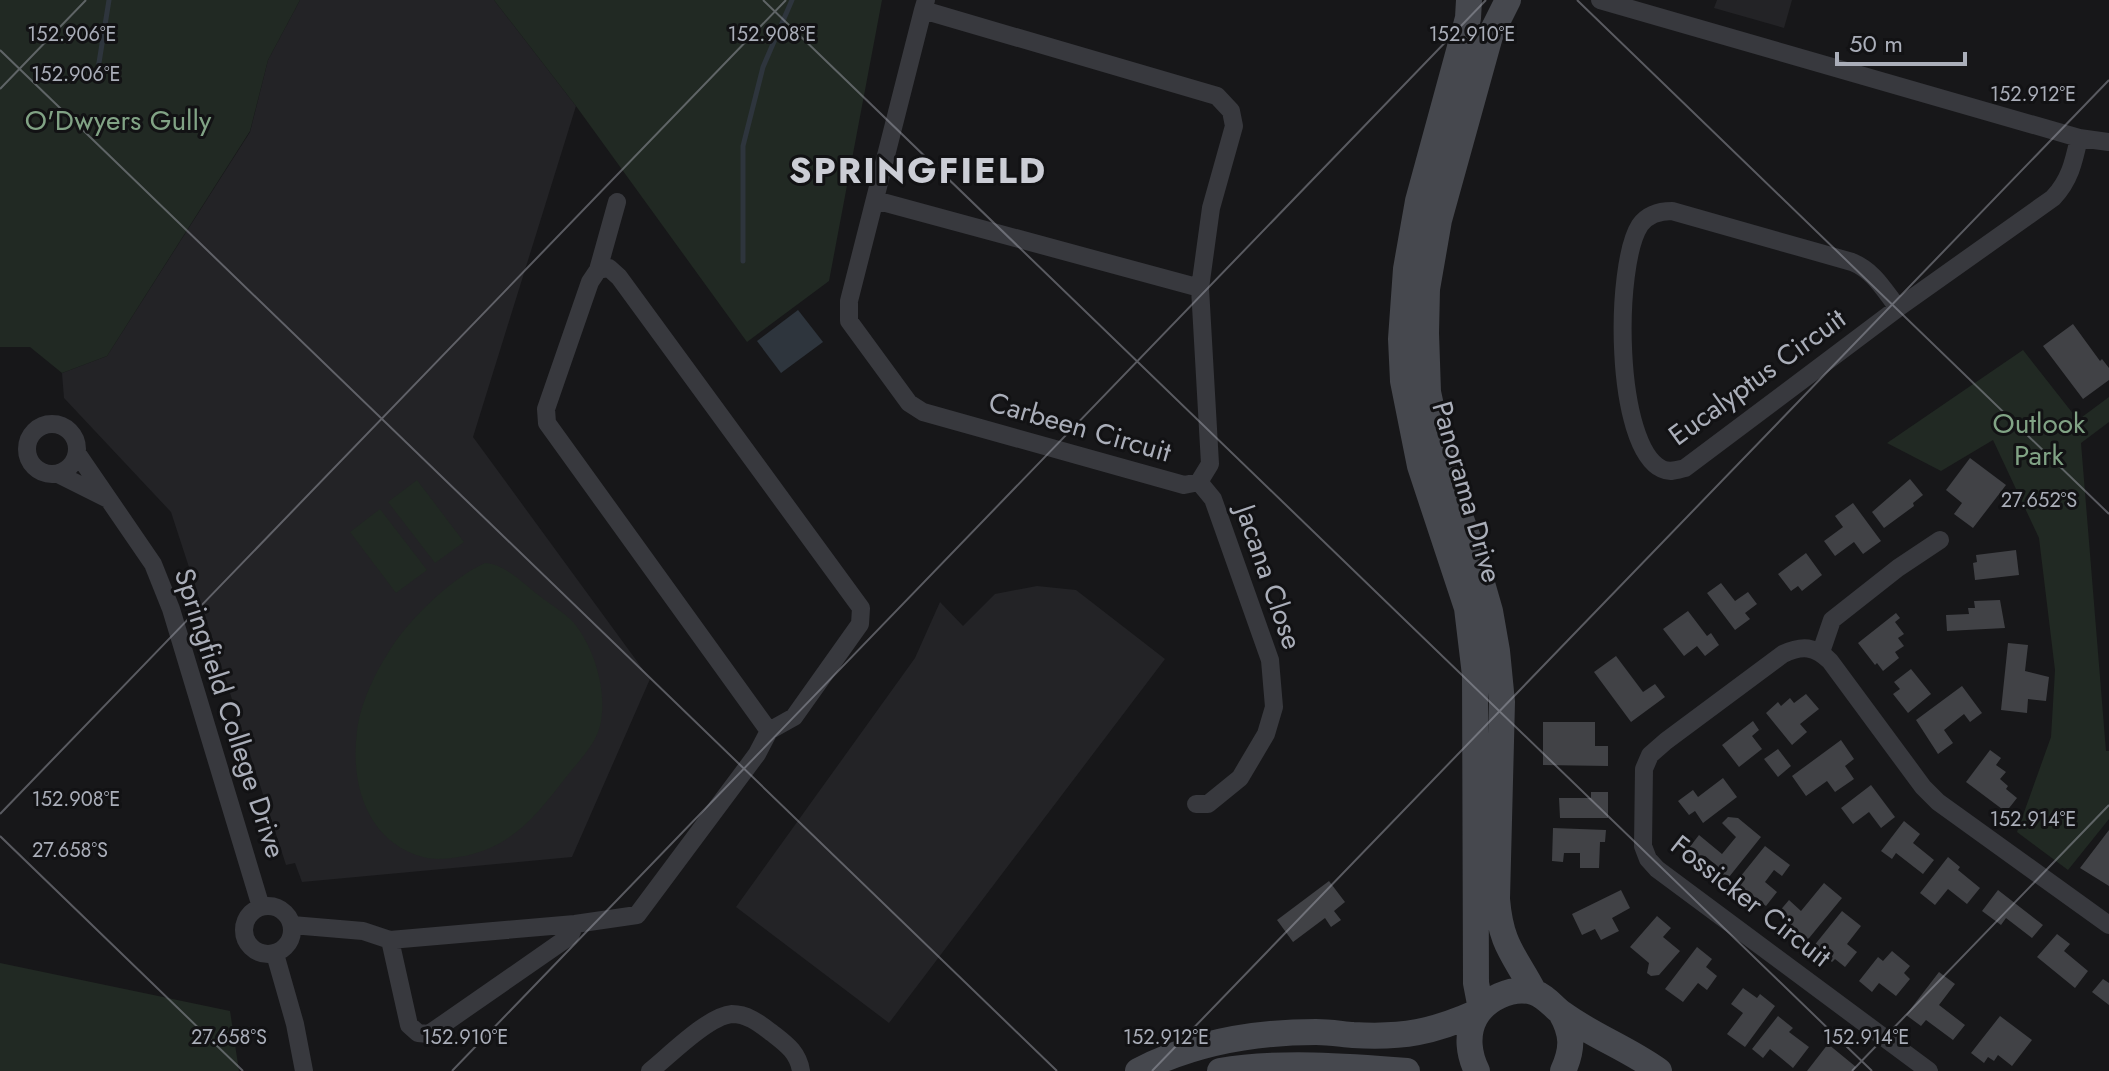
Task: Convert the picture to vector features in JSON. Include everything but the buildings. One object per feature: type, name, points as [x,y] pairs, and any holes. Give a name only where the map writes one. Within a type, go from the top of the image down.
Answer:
[{"type":"street","name":"Panorama Drive","points":[[1469,0],[1468,18],[1418,201],[1406,269],[1401,339],[1403,381],[1420,466],[1467,608],[1473,662],[1476,983],[1480,1011],[1470,1037],[1470,1051],[1477,1071]]},
{"type":"street","points":[[1487,0],[1506,0]]},
{"type":"street","name":"Panorama Drive","points":[[1506,0],[1490,36],[1439,220],[1427,289],[1426,333],[1428,392],[1447,480],[1473,552],[1490,611],[1497,651],[1502,702],[1499,928],[1509,952],[1534,992]]},
{"type":"street","points":[[1600,0],[2079,138],[2109,142]]},
{"type":"street","name":"Carbeen Circuit","points":[[925,5],[1217,96],[1231,111],[1234,126],[1211,208],[1200,288],[1210,464],[1199,482],[1184,485],[923,412],[909,403],[849,321],[849,301],[875,200],[925,5]]},
{"type":"street","name":"Eucalyptus Circuit","points":[[1898,308],[1874,276],[1852,262],[1672,211],[1661,211],[1648,217],[1639,226],[1635,238],[1622,295],[1623,375],[1638,437],[1647,457],[1669,472],[1685,468],[1898,308],[2053,198],[2071,172],[2079,138]]},
{"type":"street","points":[[875,200],[1200,288]]},
{"type":"street","points":[[617,202],[598,270],[590,282],[546,409],[547,423],[769,731]]},
{"type":"street","points":[[292,925],[363,931],[390,940],[575,924],[637,915],[757,754],[769,731],[794,717],[860,624],[861,608],[619,277],[609,268],[598,270]]},
{"type":"street","points":[[46,424],[64,427],[73,435],[77,453],[71,466],[58,474],[46,474],[31,464],[26,446],[35,430],[46,424]]},
{"type":"street","name":"Springfield College Drive","points":[[77,453],[153,564],[171,609],[261,907]]},
{"type":"street","name":"Springfield College Drive","points":[[58,474],[110,501]]},
{"type":"street","name":"Jacana Close","points":[[1196,804],[1208,804],[1240,778],[1266,734],[1274,707],[1270,660],[1213,499],[1199,482]]},
{"type":"street","points":[[1940,540],[1898,568],[1832,620],[1821,652],[1923,787],[1938,802],[2109,925]]},
{"type":"street","name":"Fossicker Circuit","points":[[1821,652],[1800,646],[1783,654],[1650,755],[1644,769],[1643,846],[1648,859],[1657,869],[1929,1071]]},
{"type":"street","points":[[261,907],[280,909],[292,925],[291,939],[282,951],[275,954],[255,951],[246,940],[244,924],[254,910],[261,907]]},
{"type":"street","points":[[390,940],[409,1025],[418,1033],[429,1034],[570,936],[575,924]]},
{"type":"street","points":[[275,954],[295,1024],[304,1071]]},
{"type":"street","points":[[1138,1071],[1189,1050],[1241,1037],[1320,1032],[1353,1035],[1424,1033],[1480,1011],[1500,995],[1534,992],[1561,1013],[1659,1071]]},
{"type":"street","points":[[1561,1013],[1569,1026],[1572,1047],[1563,1071]]},
{"type":"street","points":[[650,1071],[717,1018],[733,1014],[748,1017],[789,1046],[799,1059],[801,1071]]},
{"type":"street","points":[[1220,1071],[1240,1067],[1346,1067],[1407,1071]]},
{"type":"shaded area","points":[[300,0],[494,0],[576,106],[473,437],[650,679],[572,857],[302,882],[295,863],[286,865],[171,512],[64,398],[62,373],[107,356],[250,132],[268,60]]},
{"type":"shaded area","points":[[1717,0],[1792,0],[1784,28],[1714,8]]},
{"type":"shaded area","points":[[798,310],[823,342],[781,373],[757,341]]},
{"type":"shaded area","points":[[1037,586],[1076,590],[1165,659],[889,1023],[736,907],[915,658],[940,602],[963,626],[995,594]]},
{"type":"green space","name":"O'Dwyers Gully","points":[[0,0],[300,0],[268,60],[250,131],[107,356],[62,373],[30,347],[0,347]]},
{"type":"green space","points":[[494,0],[882,0],[829,281],[747,342],[576,106]]},
{"type":"green space","name":"Outlook Park","points":[[2023,350],[2078,420],[2109,397],[2109,422],[2081,443],[2106,751],[2109,751],[2109,819],[2068,870],[2017,832],[2051,737],[2055,670],[2039,538],[1993,440],[1941,471],[1887,443]]},
{"type":"green space","points":[[417,480],[464,542],[435,563],[388,502]]},
{"type":"green space","points":[[380,509],[427,570],[396,593],[350,532]]},
{"type":"green space","points":[[485,563],[500,567],[514,576],[574,623],[588,645],[598,672],[602,700],[600,726],[581,759],[535,815],[511,836],[465,856],[444,859],[423,857],[388,838],[366,808],[356,771],[359,721],[364,701],[378,671],[406,628],[444,590]]},
{"type":"green space","points":[[0,963],[230,1011],[239,1071],[0,1071]]},
{"type":"waterway","points":[[98,69],[109,0]]},
{"type":"waterway","points":[[743,261],[743,146],[763,67],[792,0]]},
{"type":"district","name":"SPRINGFIELD","points":[[918,170]]}]
